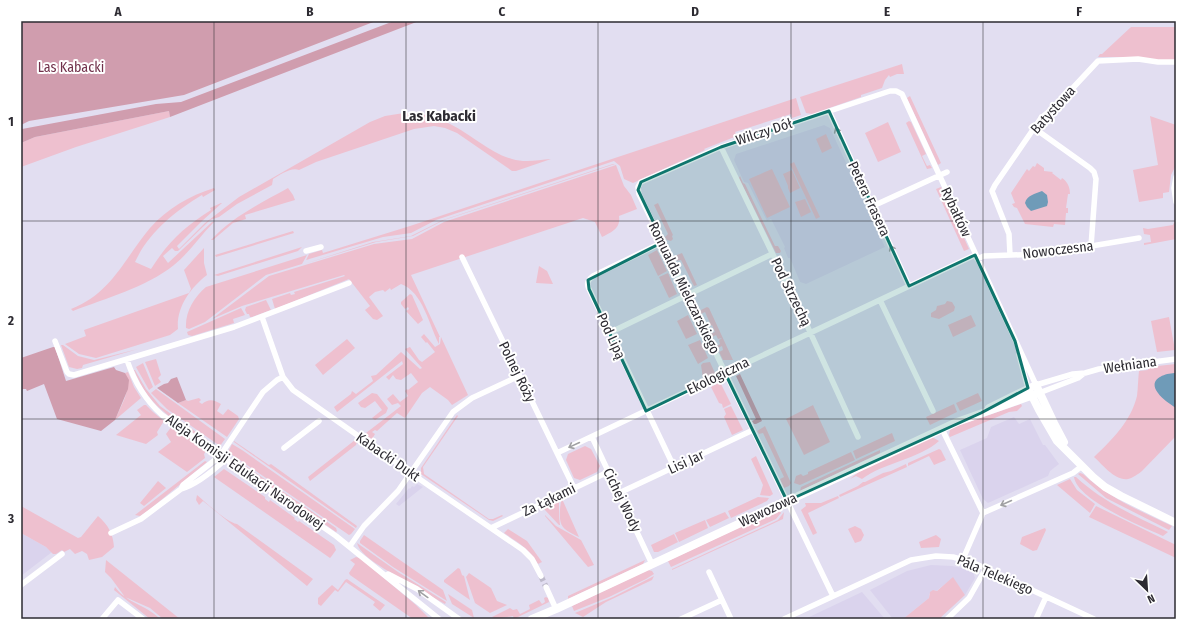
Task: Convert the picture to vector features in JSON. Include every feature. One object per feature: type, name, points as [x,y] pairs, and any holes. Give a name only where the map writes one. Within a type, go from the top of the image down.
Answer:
[{"type":"street","name":"Batystowa","points":[[1010,255],[1009,234],[992,191],[1042,118],[1056,106],[1098,61],[1138,59],[1158,62],[1176,62]]},
{"type":"street","name":"Wilczy Dół","points":[[641,182],[721,147],[890,91]]},
{"type":"street","name":"Rybałtów","points":[[890,91],[896,91],[902,94],[1015,342],[1034,390]]},
{"type":"street","name":"Petera Frasera","points":[[829,111],[910,286]]},
{"type":"street","points":[[1034,128],[1094,172],[1096,179],[1091,246]]},
{"type":"street","name":"Pod Strzechą","points":[[721,147],[810,332],[858,437]]},
{"type":"street","points":[[873,206],[947,172]]},
{"type":"street","points":[[1176,177],[1174,188],[1176,202]]},
{"type":"street","name":"Romualda Mielczarskiego","points":[[641,182],[638,190],[833,596]]},
{"type":"street","name":"Nowoczesna","points":[[976,257],[1044,254],[1139,238]]},
{"type":"street","name":"Pod Lipą","points":[[663,242],[593,276],[588,280],[588,287],[674,467]]},
{"type":"street","points":[[306,251],[320,247]]},
{"type":"street","points":[[609,332],[772,254]]},
{"type":"street","name":"Polnej Róży","points":[[462,257],[574,488]]},
{"type":"street","name":"Ekologiczna","points":[[557,453],[810,332],[976,257]]},
{"type":"street","points":[[55,341],[67,372],[72,375],[127,360],[262,317],[349,283]]},
{"type":"street","points":[[880,300],[933,411]]},
{"type":"street","name":"Kabacki Dukt","points":[[262,317],[283,377],[293,390],[410,473],[523,550],[532,559],[541,576]]},
{"type":"street","name":"Wełniana","points":[[1034,390],[1078,378],[1085,373],[1116,366],[1176,359]]},
{"type":"street","name":"Aleja Komisji Edukacji Narodowej","points":[[127,360],[135,379],[147,400],[154,408],[350,546],[440,619]]},
{"type":"street","points":[[350,546],[366,524],[395,495],[450,415],[458,406],[519,376]]},
{"type":"street","points":[[111,533],[141,519],[181,489],[183,485],[223,458],[263,392],[283,377]]},
{"type":"street","points":[[1034,390],[1074,458],[1082,466],[1106,487],[1176,523]]},
{"type":"street","name":"Wąwozowa","points":[[532,619],[942,429],[1034,390]]},
{"type":"street","points":[[284,448],[319,421]]},
{"type":"street","points":[[942,429],[983,514]]},
{"type":"street","name":"Lisi Jar","points":[[619,493],[753,430]]},
{"type":"street","name":"Cichej Wody","points":[[592,437],[652,564]]},
{"type":"street","points":[[963,559],[983,514],[1073,473],[1082,466]]},
{"type":"street","name":"Za Łąkami","points":[[491,528],[608,472]]},
{"type":"street","points":[[21,585],[62,554]]},
{"type":"street","name":"Pála Telekiego","points":[[784,619],[911,560],[936,556],[963,559],[986,568],[1094,619]]},
{"type":"street","points":[[947,619],[969,598],[986,568]]},
{"type":"street","name":"Aleja Komisji Edukacji Narodowej","points":[[380,570],[417,589],[459,619]]},
{"type":"street","points":[[709,572],[731,619]]},
{"type":"street","points":[[546,587],[556,609]]},
{"type":"street","points":[[1036,619],[1046,597]]},
{"type":"street","points":[[102,619],[118,600],[143,619]]},
{"type":"street","points":[[681,619],[722,600]]},
{"type":"street","name":"Wąwozowa","points":[[544,619],[556,609]]},
{"type":"highlighted area","points":[[829,111],[909,286],[975,255],[1015,341],[1028,388],[981,413],[787,501],[725,373],[646,411],[589,289],[588,280],[663,242],[638,190],[641,182],[721,147]]},
{"type":"shaded area","points":[[1131,27],[1176,27],[1176,60],[1164,61],[1139,57],[1098,57]]},
{"type":"shaded area","points":[[902,64],[904,74],[897,74],[890,77],[889,75],[882,88],[812,114],[806,113],[800,97]]},
{"type":"shaded area","points":[[910,96],[941,163],[938,165],[907,98]]},
{"type":"shaded area","points":[[796,98],[801,115],[792,118],[791,114],[735,132],[737,136],[704,149],[705,150],[633,183],[624,179],[620,166],[614,161],[436,220],[411,233],[383,237],[306,260],[309,254],[322,250],[323,253],[410,226]]},
{"type":"shaded area","points":[[169,111],[170,117],[76,147],[21,167],[21,143],[35,137]]},
{"type":"shaded area","points":[[415,113],[435,117],[461,130],[495,152],[508,158],[527,161],[551,159],[512,171],[457,133],[445,128],[434,126],[414,129],[316,162],[299,170],[289,170],[273,179],[272,185],[237,204],[219,217],[210,220],[178,251],[175,251],[172,248],[163,256],[168,263],[212,222],[214,222],[185,255],[163,273],[125,292],[73,311],[71,309],[97,294],[107,285],[150,228],[164,214],[179,204],[205,191],[214,188],[215,190],[203,197],[202,195],[182,208],[163,224],[147,241],[135,262],[151,269],[170,243],[185,229],[211,210],[210,208],[222,203],[177,246],[179,249],[205,223],[239,197],[370,122],[385,116]]},
{"type":"shaded area","points":[[1150,116],[1176,125],[1176,165],[1171,175],[1169,192],[1163,193],[1163,198],[1139,202],[1133,170],[1158,165]]},
{"type":"shaded area","points":[[909,121],[911,122],[926,154],[922,156],[927,166],[930,165],[932,168],[927,169],[906,123]]},
{"type":"shaded area","points":[[888,122],[901,152],[878,162],[865,133]]},
{"type":"shaded area","points":[[824,125],[830,128],[885,247],[806,284],[800,282],[771,219],[767,221],[748,183],[744,182],[734,160],[736,154]]},
{"type":"shaded area","points":[[826,134],[832,148],[822,153],[816,139]]},
{"type":"shaded area","points":[[794,162],[820,217],[816,219],[790,164]]},
{"type":"shaded area","points":[[1037,163],[1044,168],[1044,171],[1053,172],[1052,173],[1061,180],[1062,178],[1066,181],[1068,185],[1070,194],[1068,194],[1066,208],[1068,208],[1068,213],[1066,213],[1065,225],[1054,224],[1053,227],[1025,224],[1017,208],[1012,204],[1015,203],[1011,193],[1027,169],[1029,171],[1033,166],[1035,167]]},
{"type":"shaded area","points":[[615,164],[444,220],[413,236],[376,242],[304,264],[373,242],[411,236],[443,220]]},
{"type":"shaded area","points":[[616,165],[624,186],[631,195],[637,209],[619,216],[618,224],[615,230],[602,237],[595,222],[583,218],[411,275],[440,337],[439,344],[420,301],[409,288],[401,284],[391,290],[390,288],[385,292],[383,290],[375,292],[369,297],[383,316],[377,320],[373,319],[365,310],[370,306],[349,279],[275,309],[272,299],[290,293],[291,295],[295,294],[294,292],[345,276],[344,275],[242,306],[212,319],[269,276],[374,244],[412,239],[444,222]]},
{"type":"shaded area","points":[[772,169],[790,207],[767,218],[749,179]]},
{"type":"shaded area","points":[[792,170],[800,188],[790,193],[783,174]]},
{"type":"shaded area","points":[[740,176],[775,246],[778,246],[781,251],[780,253],[776,253],[739,178]]},
{"type":"shaded area","points":[[941,187],[969,249],[964,251],[936,189]]},
{"type":"shaded area","points":[[288,188],[295,200],[245,215],[246,219],[233,223],[213,240],[211,240],[237,217]]},
{"type":"shaded area","points":[[805,199],[811,212],[801,217],[795,202]]},
{"type":"shaded area","points":[[658,203],[673,235],[673,239],[671,241],[667,240],[665,237],[668,234],[654,205]]},
{"type":"shaded area","points":[[1175,220],[1176,239],[1144,245],[1144,243],[1151,242],[1150,235],[1144,234],[1143,228],[1148,229],[1173,225]]},
{"type":"shaded area","points":[[293,231],[294,233],[216,257],[215,255]]},
{"type":"shaded area","points":[[302,247],[298,251],[218,276],[214,275]]},
{"type":"shaded area","points":[[204,248],[204,263],[207,275],[195,286],[185,299],[179,314],[178,329],[170,335],[96,358],[79,354],[65,344],[86,336],[84,330],[189,293],[191,289],[184,270]]},
{"type":"shaded area","points":[[657,250],[667,271],[658,276],[648,255]]},
{"type":"shaded area","points":[[682,253],[697,285],[694,286],[681,260],[677,261],[677,255]]},
{"type":"shaded area","points":[[307,255],[302,264],[266,275],[205,322],[189,329],[186,328],[187,316],[191,305],[206,287]]},
{"type":"shaded area","points":[[539,266],[547,271],[553,284],[536,283]]},
{"type":"shaded area","points":[[668,273],[677,294],[669,298],[659,277]]},
{"type":"shaded area","points":[[410,294],[412,295],[423,320],[418,324],[406,311],[409,309],[408,307],[405,309],[401,304],[401,302]]},
{"type":"shaded area","points":[[266,300],[271,310],[252,317],[247,314],[245,310],[246,307]]},
{"type":"shaded area","points":[[947,301],[952,302],[955,307],[954,311],[939,319],[931,317],[931,313],[936,310],[937,306],[945,304]]},
{"type":"shaded area","points":[[707,307],[709,308],[733,360],[723,360],[719,352],[723,350],[722,346],[718,348],[717,346],[720,344],[719,340],[722,338],[718,339],[716,335],[712,337],[710,334],[715,332],[712,325],[707,327],[706,325],[710,323],[705,312],[701,314],[699,311]]},
{"type":"shaded area","points":[[241,308],[245,315],[233,319],[234,323],[192,336],[188,335],[187,332]]},
{"type":"shaded area","points":[[688,315],[697,334],[686,339],[677,321]]},
{"type":"shaded area","points":[[971,315],[976,326],[953,337],[948,325]]},
{"type":"shaded area","points":[[1169,317],[1175,350],[1157,352],[1151,321]]},
{"type":"shaded area","points":[[424,334],[435,347],[440,344],[441,337],[468,395],[452,405],[448,400],[430,387],[422,393],[405,418],[397,413],[377,431],[375,430],[372,432],[375,434],[372,439],[368,437],[366,433],[401,406],[398,403],[392,405],[387,399],[393,394],[400,402],[408,396],[405,391],[418,382],[411,373],[401,380],[396,379],[393,375],[389,380],[386,377],[403,364],[402,361],[337,412],[334,407],[351,394],[352,391],[356,394],[373,381],[371,376],[376,375],[401,352],[420,369],[422,368],[405,349],[410,347],[422,362],[435,352],[421,337]]},
{"type":"shaded area","points":[[347,339],[355,348],[323,375],[315,365]]},
{"type":"shaded area","points":[[700,340],[708,358],[698,364],[688,345]]},
{"type":"shaded area","points":[[61,345],[78,356],[94,360],[138,349],[83,365],[82,368],[77,369],[69,367]]},
{"type":"shaded area","points":[[156,359],[161,375],[158,378],[161,382],[155,386],[145,362]]},
{"type":"shaded area","points":[[710,362],[715,373],[703,379],[701,365],[703,363]]},
{"type":"shaded area","points":[[143,363],[153,387],[149,390],[136,367]]},
{"type":"shaded area","points":[[1176,364],[1176,436],[1142,471],[1134,477],[1128,479],[1118,478],[1094,457],[1114,437],[1126,422],[1137,396],[1139,371],[1148,370],[1148,367]]},
{"type":"shaded area","points":[[134,370],[146,389],[160,406],[211,444],[203,441],[171,418],[150,399]]},
{"type":"shaded area","points":[[128,372],[134,387],[141,398],[115,420],[127,391],[128,385],[125,373]]},
{"type":"shaded area","points":[[720,382],[731,404],[723,408],[711,387]]},
{"type":"shaded area","points":[[156,389],[225,439],[220,446],[167,409],[151,393]]},
{"type":"shaded area","points":[[372,393],[377,394],[388,408],[386,413],[375,420],[372,418],[382,410],[375,401],[365,408],[361,407],[358,403]]},
{"type":"shaded area","points":[[978,393],[982,401],[960,411],[956,403]]},
{"type":"shaded area","points":[[199,398],[201,400],[199,402],[202,404],[212,400],[221,404],[217,411],[223,415],[228,409],[238,416],[239,419],[227,437],[178,403]]},
{"type":"shaded area","points":[[954,404],[957,412],[930,425],[926,417]]},
{"type":"shaded area","points":[[1021,404],[1022,406],[1017,411],[1009,412],[950,437],[949,435],[950,430],[957,426]]},
{"type":"shaded area","points":[[146,405],[164,421],[157,432],[158,435],[146,444],[116,435],[141,415],[137,410]]},
{"type":"shaded area","points":[[813,405],[830,442],[804,455],[786,419]]},
{"type":"shaded area","points":[[731,406],[743,430],[732,435],[724,417],[726,414],[724,409]]},
{"type":"shaded area","points":[[457,415],[458,416],[423,467],[424,474],[489,519],[503,516],[493,521],[489,520],[421,474],[421,468]]},
{"type":"shaded area","points":[[1014,417],[1019,424],[1030,419],[1043,445],[1045,445],[1059,464],[1050,471],[1048,476],[988,503],[983,499],[960,450],[987,438],[991,427]]},
{"type":"shaded area","points":[[172,426],[207,450],[204,454],[205,458],[187,472],[158,452],[171,442],[166,434]]},
{"type":"shaded area","points":[[765,426],[791,483],[789,486],[784,488],[780,479],[784,477],[763,433],[759,434],[757,431]]},
{"type":"shaded area","points":[[892,433],[895,441],[856,459],[853,451]]},
{"type":"shaded area","points":[[932,437],[939,441],[931,447],[911,457],[880,469],[862,479],[856,476],[850,479],[860,471]]},
{"type":"shaded area","points":[[355,440],[357,442],[356,445],[310,481],[308,477]]},
{"type":"shaded area","points":[[234,442],[269,465],[271,464],[357,526],[356,528]]},
{"type":"shaded area","points":[[232,444],[355,529],[349,535],[228,452]]},
{"type":"shaded area","points":[[585,446],[591,449],[600,466],[597,472],[580,480],[574,478],[566,460],[568,454]]},
{"type":"shaded area","points":[[939,449],[946,460],[934,465],[929,456],[908,466],[908,463]]},
{"type":"shaded area","points":[[880,450],[880,453],[800,491],[801,487]]},
{"type":"shaded area","points":[[851,452],[855,460],[800,485],[794,483],[796,476],[808,474],[808,472]]},
{"type":"shaded area","points":[[756,456],[773,494],[770,496],[760,495],[763,485],[751,459]]},
{"type":"shaded area","points":[[237,460],[336,528],[337,531],[336,532],[235,462]]},
{"type":"shaded area","points":[[205,461],[207,462],[149,510],[140,516],[135,515]]},
{"type":"shaded area","points":[[906,464],[907,467],[840,497],[839,495],[863,482]]},
{"type":"shaded area","points":[[224,469],[265,497],[265,499],[269,502],[270,500],[295,518],[294,519],[298,522],[299,521],[334,545],[336,550],[331,557],[330,558],[214,477]]},
{"type":"shaded area","points":[[1080,473],[1114,497],[1172,526],[1169,530],[1106,498],[1078,474]]},
{"type":"shaded area","points":[[1074,477],[1108,501],[1168,532],[1163,536],[1112,512],[1086,495],[1078,486]]},
{"type":"shaded area","points":[[1070,479],[1077,490],[1095,504],[1090,513],[1057,485]]},
{"type":"shaded area","points":[[158,481],[166,488],[144,506],[140,503]]},
{"type":"shaded area","points":[[417,484],[423,487],[399,506],[396,504],[409,488],[410,489],[412,486],[414,487]]},
{"type":"shaded area","points":[[197,495],[222,516],[237,524],[313,579],[307,586],[203,501],[199,505],[196,500]]},
{"type":"shaded area","points":[[838,496],[839,498],[808,513],[817,533],[813,535],[801,510],[806,506],[805,503],[821,503]]},
{"type":"shaded area","points":[[758,497],[769,498],[767,501],[731,518],[728,511]]},
{"type":"shaded area","points":[[559,501],[559,516],[560,525],[544,509]]},
{"type":"shaded area","points":[[561,501],[563,501],[579,537],[566,530],[561,524]]},
{"type":"shaded area","points":[[21,506],[78,538],[81,537],[98,516],[109,530],[114,547],[102,557],[89,560],[87,554],[82,551],[75,554],[70,549],[64,552],[62,550],[56,554],[53,554],[46,547],[21,533]]},
{"type":"shaded area","points":[[1096,506],[1176,545],[1176,558],[1089,517]]},
{"type":"shaded area","points":[[779,509],[781,513],[776,519],[671,567],[668,561]]},
{"type":"shaded area","points":[[725,512],[729,518],[710,527],[706,520]]},
{"type":"shaded area","points":[[784,512],[783,519],[672,570],[778,520]]},
{"type":"shaded area","points":[[545,515],[556,526],[581,540],[594,565],[588,567]]},
{"type":"shaded area","points":[[705,520],[708,528],[679,542],[675,533]]},
{"type":"shaded area","points":[[855,526],[861,529],[864,535],[861,541],[855,543],[848,529]]},
{"type":"shaded area","points":[[1045,528],[1046,530],[1037,550],[1033,551],[1020,544],[1022,537]]},
{"type":"shaded area","points":[[508,529],[527,541],[542,562],[538,564],[527,550],[504,533]]},
{"type":"shaded area","points":[[21,533],[52,552],[21,576]]},
{"type":"shaded area","points":[[674,534],[678,542],[658,552],[654,552],[651,545]]},
{"type":"shaded area","points":[[364,535],[443,590],[447,601],[393,567],[360,543]]},
{"type":"shaded area","points":[[936,535],[941,539],[939,547],[921,548],[919,542]]},
{"type":"shaded area","points":[[357,543],[398,572],[446,602],[445,604],[374,562],[366,556]]},
{"type":"shaded area","points":[[356,557],[360,558],[416,605],[430,619],[413,619],[350,575],[349,573],[355,564],[350,560]]},
{"type":"shaded area","points":[[106,560],[180,619],[163,619],[150,608],[125,597],[105,572]]},
{"type":"shaded area","points":[[645,560],[643,564],[568,599],[568,596]]},
{"type":"shaded area","points":[[931,565],[962,568],[973,572],[975,578],[965,595],[953,578],[936,591],[935,590],[929,594],[929,598],[903,619],[893,619],[870,590],[907,571]]},
{"type":"shaded area","points":[[458,568],[464,576],[470,600],[444,582],[444,580]]},
{"type":"shaded area","points":[[648,570],[652,571],[654,574],[609,597],[574,611],[572,606]]},
{"type":"shaded area","points":[[469,573],[491,588],[497,601],[507,605],[490,613],[475,603],[466,577]]},
{"type":"shaded area","points":[[654,576],[652,580],[606,602],[583,617],[575,613],[613,597]]},
{"type":"shaded area","points":[[953,577],[965,595],[939,619],[903,619],[929,598],[930,592],[933,590],[937,591]]},
{"type":"shaded area","points":[[347,579],[385,605],[380,611],[373,605],[375,602],[346,582],[338,592],[335,590],[321,606],[318,604],[318,598],[332,585],[338,590]]},
{"type":"shaded area","points":[[115,587],[125,597],[148,610],[160,619],[150,619],[114,590]]},
{"type":"shaded area","points":[[862,592],[885,619],[805,619]]},
{"type":"shaded area","points":[[448,594],[472,610],[474,618],[452,604]]},
{"type":"shaded area","points":[[544,598],[548,598],[549,602],[514,619],[513,616],[496,619],[492,617],[510,608],[513,610],[517,609],[520,614],[530,609],[529,605],[539,600],[542,604],[545,602]]},
{"type":"green space","name":"Las Kabacki","points":[[21,21],[376,21],[184,95],[29,121],[21,125]]},
{"type":"green space","points":[[394,21],[419,21],[170,117],[169,111],[35,137],[21,143],[22,129],[156,104],[181,102]]},
{"type":"green space","points":[[55,347],[66,381],[114,367],[116,370],[125,373],[129,380],[128,389],[115,420],[101,431],[57,419],[44,384],[27,391],[26,389],[23,389],[21,391],[21,358]]},
{"type":"green space","points":[[740,374],[762,421],[756,424],[752,421],[756,419],[736,376]]},
{"type":"green space","points":[[177,377],[186,400],[178,403],[157,388]]},
{"type":"water","points":[[1042,191],[1047,195],[1047,206],[1031,211],[1025,203],[1026,200],[1032,195]]},
{"type":"water","points":[[1176,373],[1176,408],[1160,395],[1155,388],[1155,384],[1159,378],[1167,374]]},
{"type":"tunnel","points":[[541,576],[546,587]]},
{"type":"district","name":"Las Kabacki","points":[[439,116]]}]
